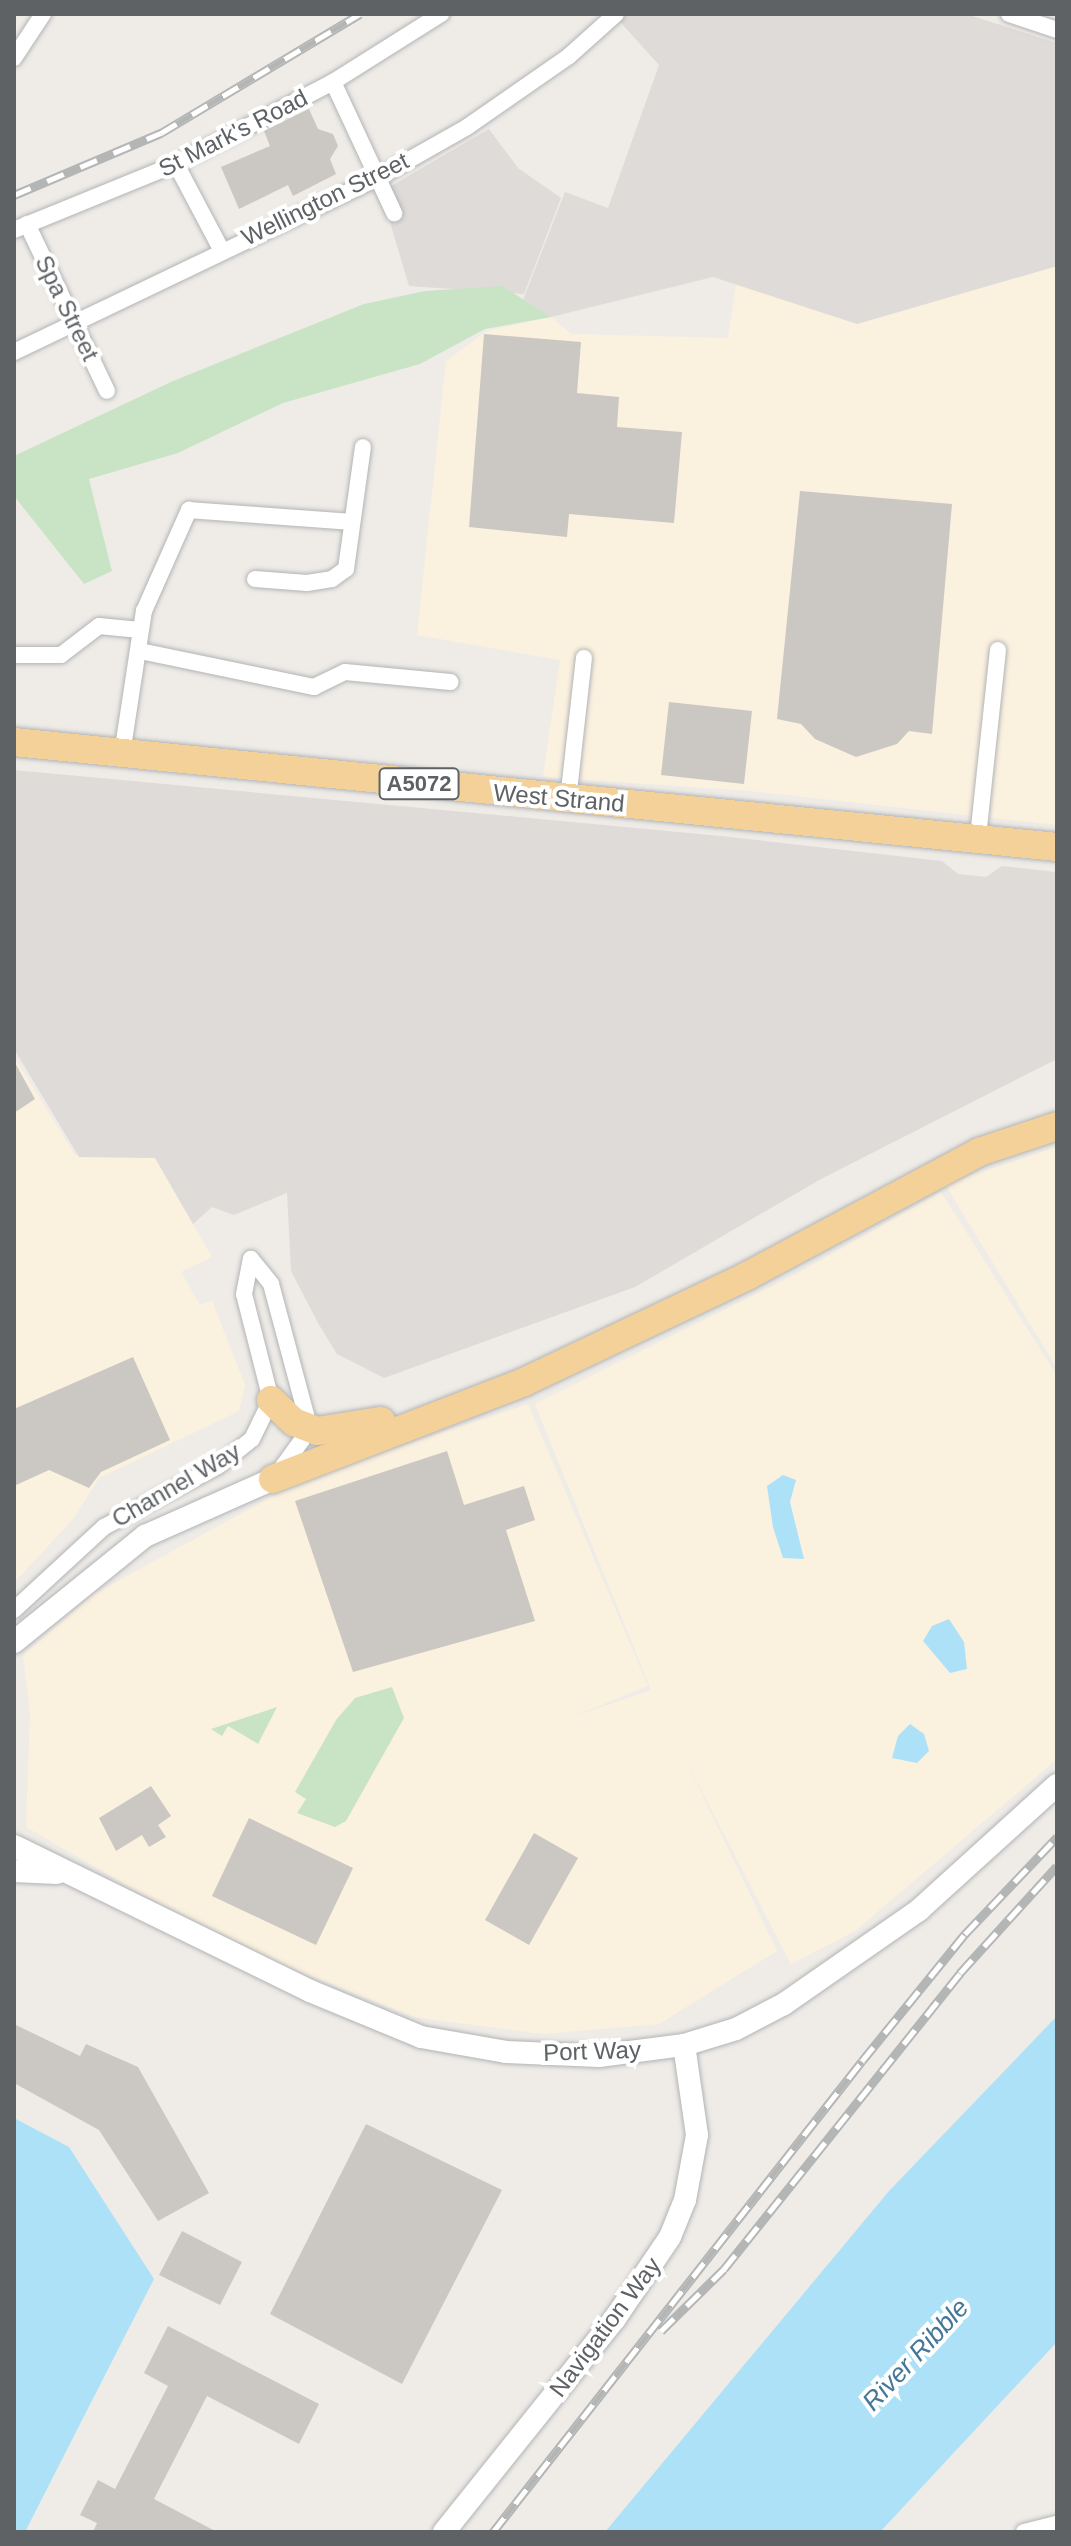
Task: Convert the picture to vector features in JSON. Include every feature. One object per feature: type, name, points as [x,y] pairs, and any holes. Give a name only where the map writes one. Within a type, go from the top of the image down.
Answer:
[{"type":"highway","name":"West Strand","points":[[14,742],[1057,847]]},
{"type":"highway","points":[[273,1479],[524,1382],[747,1276],[979,1152],[1057,1126]]},
{"type":"highway","points":[[271,1400],[306,1428],[342,1431],[524,1382]]},
{"type":"street","points":[[14,58],[43,14]]},
{"type":"street","name":"St Mark's Road","points":[[21,227],[176,164],[333,82],[441,14]]},
{"type":"street","points":[[1009,14],[1057,30]]},
{"type":"street","name":"Wellington Street","points":[[14,352],[221,249],[377,178],[467,127],[609,17]]},
{"type":"street","points":[[333,82],[394,213]]},
{"type":"street","points":[[176,164],[221,249]]},
{"type":"street","name":"Spa Street","points":[[21,227],[74,322],[107,391]]},
{"type":"street","points":[[255,579],[332,579],[346,569],[363,447]]},
{"type":"street","points":[[122,754],[140,651],[140,630],[189,510],[352,522]]},
{"type":"street","points":[[14,655],[61,655],[99,626],[140,630]]},
{"type":"street","points":[[978,837],[998,650]]},
{"type":"street","points":[[140,651],[314,687],[345,672],[451,682]]},
{"type":"street","points":[[568,800],[584,658]]},
{"type":"street","points":[[271,1400],[244,1294],[251,1259],[271,1284],[306,1428]]},
{"type":"street","name":"Channel Way","points":[[14,1610],[104,1527],[243,1448],[271,1400]]},
{"type":"street","name":"Channel Way","points":[[14,1642],[145,1536],[273,1479],[306,1428]]},
{"type":"street","name":"Port Way","points":[[14,1846],[310,1991],[421,2037],[506,2052],[599,2056],[684,2045],[736,2029],[821,1979],[919,1910],[1057,1785]]},
{"type":"street","name":"Port Way","points":[[14,1871],[78,1876]]},
{"type":"street","name":"Navigation Way","points":[[444,2532],[614,2320],[670,2237],[685,2200],[697,2135],[684,2045]]},
{"type":"street","points":[[1024,2532],[1057,2524]]},
{"type":"shaded area","points":[[613,14],[966,14],[1057,43],[1057,266],[857,324],[713,277],[551,317],[523,300],[565,192],[608,208],[659,65]]},
{"type":"shaded area","points":[[489,129],[518,168],[561,198],[524,294],[409,286],[381,192]]},
{"type":"shaded area","points":[[1057,266],[1057,825],[750,791],[543,777],[560,660],[417,635],[446,361],[487,331],[551,317],[571,334],[728,338],[736,284],[857,324]]},
{"type":"shaded area","points":[[14,770],[721,836],[942,861],[958,874],[986,877],[1002,866],[1057,872],[1057,1059],[821,1179],[635,1287],[384,1378],[337,1354],[318,1323],[291,1271],[287,1193],[234,1215],[212,1207],[193,1224],[155,1158],[79,1157],[14,1049]]},
{"type":"shaded area","points":[[14,1057],[75,1155],[155,1158],[212,1257],[181,1272],[200,1305],[212,1301],[245,1385],[239,1411],[99,1478],[74,1518],[14,1583]]},
{"type":"shaded area","points":[[1057,1147],[1057,1368],[945,1184]]},
{"type":"shaded area","points":[[941,1192],[1057,1376],[1057,1759],[855,1931],[791,1964],[686,1761],[777,1951],[659,2024],[543,2034],[414,2017],[291,1968],[149,1898],[26,1827],[30,1713],[23,1655],[94,1594],[308,1477],[528,1404],[648,1686],[572,1717],[651,1690],[535,1404],[796,1274]]},
{"type":"green space","points":[[502,286],[551,317],[485,329],[420,364],[283,403],[178,453],[89,479],[112,571],[84,584],[14,496],[14,456],[173,381],[364,304],[425,291]]},
{"type":"green space","points":[[392,1687],[404,1718],[346,1821],[335,1827],[297,1813],[306,1799],[295,1792],[336,1720],[355,1698]]},
{"type":"green space","points":[[277,1707],[258,1744],[228,1726],[222,1736],[211,1729]]},
{"type":"water","points":[[783,1475],[796,1480],[790,1502],[804,1559],[783,1558],[773,1527],[767,1486]]},
{"type":"water","points":[[949,1619],[964,1642],[967,1669],[950,1673],[923,1641],[932,1626]]},
{"type":"water","points":[[910,1724],[924,1734],[929,1751],[917,1763],[892,1758],[898,1736]]},
{"type":"water","name":"River Ribble","points":[[1057,2016],[1057,2342],[880,2532],[605,2532],[889,2191]]},
{"type":"water","points":[[14,2118],[69,2147],[154,2279],[25,2532],[14,2532]]},
{"type":"building","points":[[309,109],[318,129],[333,134],[338,146],[330,159],[336,174],[293,196],[288,185],[239,209],[221,167],[270,146],[264,131]]},
{"type":"building","points":[[484,334],[581,342],[577,393],[619,397],[617,427],[682,432],[674,523],[569,514],[567,537],[469,527]]},
{"type":"building","points":[[800,491],[952,504],[932,734],[909,731],[897,744],[856,757],[815,739],[801,724],[777,719]]},
{"type":"building","points":[[669,702],[752,711],[744,784],[661,775]]},
{"type":"building","points":[[14,1061],[35,1099],[14,1113]]},
{"type":"building","points":[[133,1357],[170,1440],[101,1472],[89,1488],[49,1470],[14,1486],[14,1409]]},
{"type":"building","points":[[447,1451],[464,1505],[524,1486],[535,1520],[506,1530],[535,1621],[353,1672],[295,1501]]},
{"type":"building","points":[[151,1786],[171,1816],[158,1825],[166,1837],[149,1847],[142,1835],[116,1851],[99,1818]]},
{"type":"building","points":[[249,1818],[353,1868],[316,1945],[212,1896]]},
{"type":"building","points":[[534,1833],[578,1858],[529,1945],[485,1920]]},
{"type":"building","points":[[14,2024],[80,2056],[86,2044],[138,2067],[209,2193],[158,2221],[99,2130],[14,2083]]},
{"type":"building","points":[[366,2124],[502,2190],[402,2384],[270,2314]]},
{"type":"building","points":[[182,2231],[242,2262],[220,2305],[159,2275]]},
{"type":"building","points":[[168,2326],[319,2404],[299,2444],[207,2396],[154,2499],[217,2532],[93,2532],[97,2523],[80,2515],[98,2480],[115,2489],[168,2386],[144,2373]]},
{"type":"railway","points":[[14,195],[161,133],[360,14]]},
{"type":"railway","points":[[493,2532],[965,1934],[1057,1837]]},
{"type":"railway","points":[[661,2331],[724,2269],[960,1973],[1057,1866]]}]
